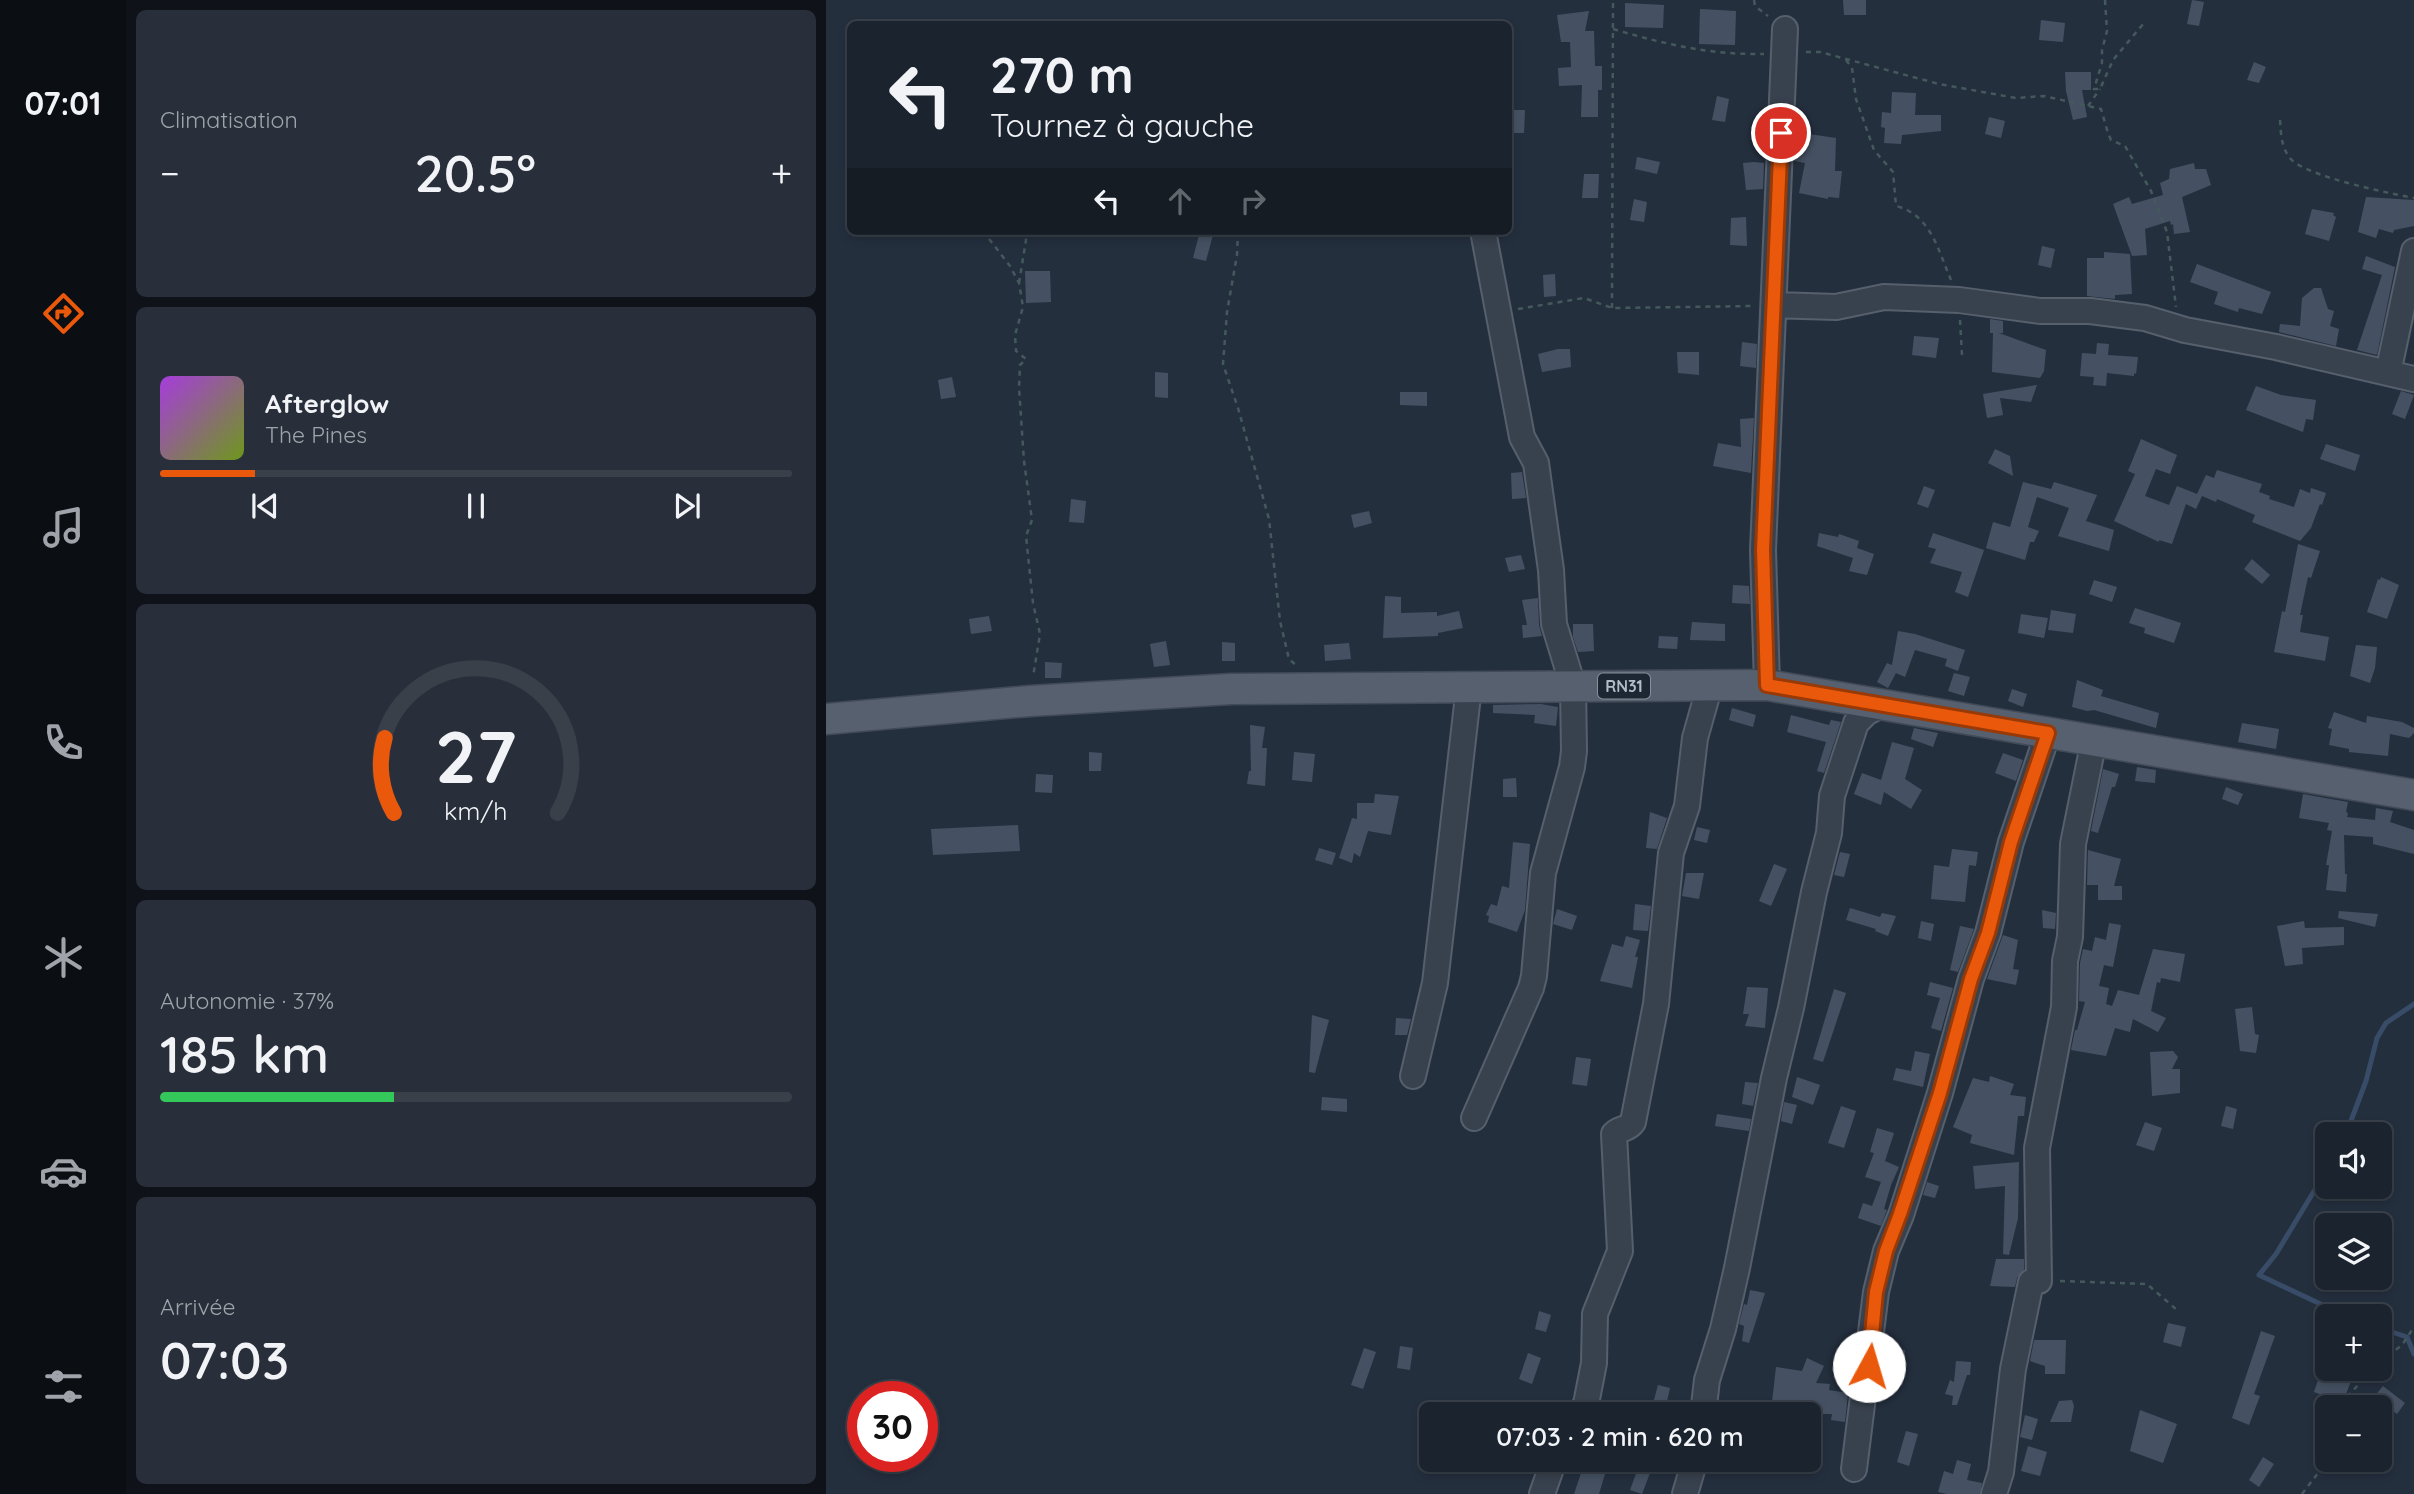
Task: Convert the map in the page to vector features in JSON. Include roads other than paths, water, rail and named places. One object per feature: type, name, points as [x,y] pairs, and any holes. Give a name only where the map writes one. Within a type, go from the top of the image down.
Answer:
[{"type":"main road","name":"RN31","points":[[826,719],[1030,701],[1231,689],[1767,685],[2414,794]]},
{"type":"street","points":[[1767,685],[1763,550],[1785,29]]},
{"type":"street","points":[[1474,1118],[1531,988],[1543,873],[1574,751],[1573,686],[1554,624],[1551,570],[1536,463],[1522,437],[1484,235]]},
{"type":"street","points":[[2388,373],[2414,251]]},
{"type":"street","points":[[1774,306],[1836,307],[1884,298],[1959,300],[2034,310],[2101,312],[2145,318],[2178,328],[2414,380]]},
{"type":"street","points":[[1586,1402],[1594,1363],[1594,1320],[1620,1251],[1614,1134],[1628,1128],[1633,1122],[1656,1004],[1671,853],[1687,806],[1695,738],[1710,685]]},
{"type":"street","points":[[1413,1076],[1435,983],[1469,687]]},
{"type":"street","points":[[1704,1402],[1707,1380],[1723,1329],[1737,1268],[1773,1078],[1829,833],[1832,796],[1856,723],[1866,713],[1883,704]]},
{"type":"street","points":[[1854,1469],[1876,1292],[1886,1251],[1940,1093],[1967,993],[1988,933],[2011,842],[2048,733]]},
{"type":"street","points":[[1994,1494],[2001,1472],[2009,1396],[2031,1282],[2039,1281],[2037,1148],[2064,1007],[2065,961],[2070,937],[2073,844],[2094,740]]},
{"type":"street","points":[[1542,1494],[1550,1472]]},
{"type":"street","points":[[1685,1494],[1691,1472]]},
{"type":"waterway","points":[[2351,1122],[2366,1081],[2377,1038],[2386,1023],[2414,1004]]},
{"type":"waterway","points":[[2315,1190],[2276,1254],[2259,1275],[2321,1304]]},
{"type":"waterway","points":[[2392,1332],[2407,1337],[2414,1354]]}]
